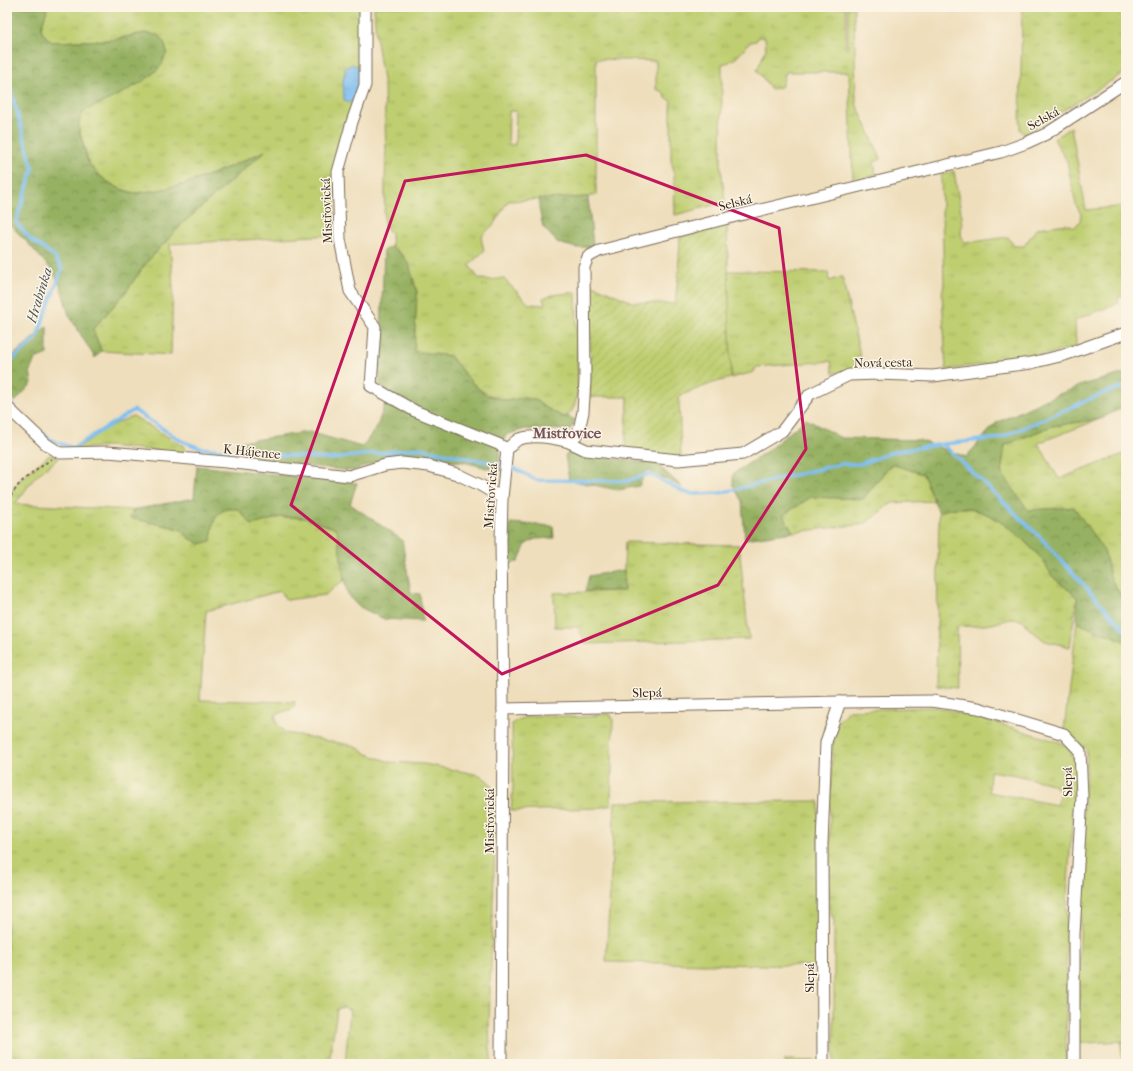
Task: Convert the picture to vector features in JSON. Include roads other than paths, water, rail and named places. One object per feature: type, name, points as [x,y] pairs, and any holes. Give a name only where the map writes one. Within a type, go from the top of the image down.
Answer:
[{"type":"street","name":"Mistřovická","points":[[365,7],[366,85],[352,122],[338,172],[340,239],[350,291],[376,327],[370,386],[414,411],[498,444],[507,454],[502,498],[501,599],[503,709],[501,1064]]},
{"type":"street","name":"Selská","points":[[569,442],[578,434],[583,412],[585,380],[584,267],[588,257],[598,250],[1002,152],[1046,134],[1126,82]]},
{"type":"street","name":"Nová cesta","points":[[569,442],[586,450],[678,460],[743,454],[782,431],[810,394],[849,375],[878,374],[933,376],[1031,363],[1064,355],[1126,333]]},
{"type":"street","name":"K Hájence","points":[[7,407],[46,444],[60,452],[108,452],[226,462],[349,476],[385,465],[402,463],[429,466],[457,474],[502,498]]},
{"type":"street","points":[[507,454],[518,440],[535,437],[553,438],[569,442]]},
{"type":"street","name":"Slepá","points":[[503,709],[932,701],[978,708],[1064,734],[1080,751],[1082,796],[1074,934],[1074,1064]]},
{"type":"street","name":"Slepá","points":[[823,1064],[822,844],[826,742],[840,702]]},
{"type":"water","points":[[353,64],[360,68],[361,88],[360,92],[349,103],[344,100],[343,81],[346,67]]},
{"type":"waterway","name":"Hrabinka","points":[[7,77],[33,169],[16,222],[30,239],[54,256],[62,269],[36,339],[7,364]]},
{"type":"waterway","points":[[943,444],[1000,438],[1104,393],[1126,386]]},
{"type":"waterway","points":[[7,399],[13,406]]},
{"type":"waterway","points":[[42,433],[51,440],[73,448],[134,410],[180,440],[200,448],[330,459],[419,448],[512,467],[536,480],[627,481],[649,474],[684,492],[693,494],[720,493],[840,464],[860,464],[896,451],[943,444],[1040,537],[1126,631]]},
{"type":"district","name":"Mistřovice","points":[[567,433]]}]
